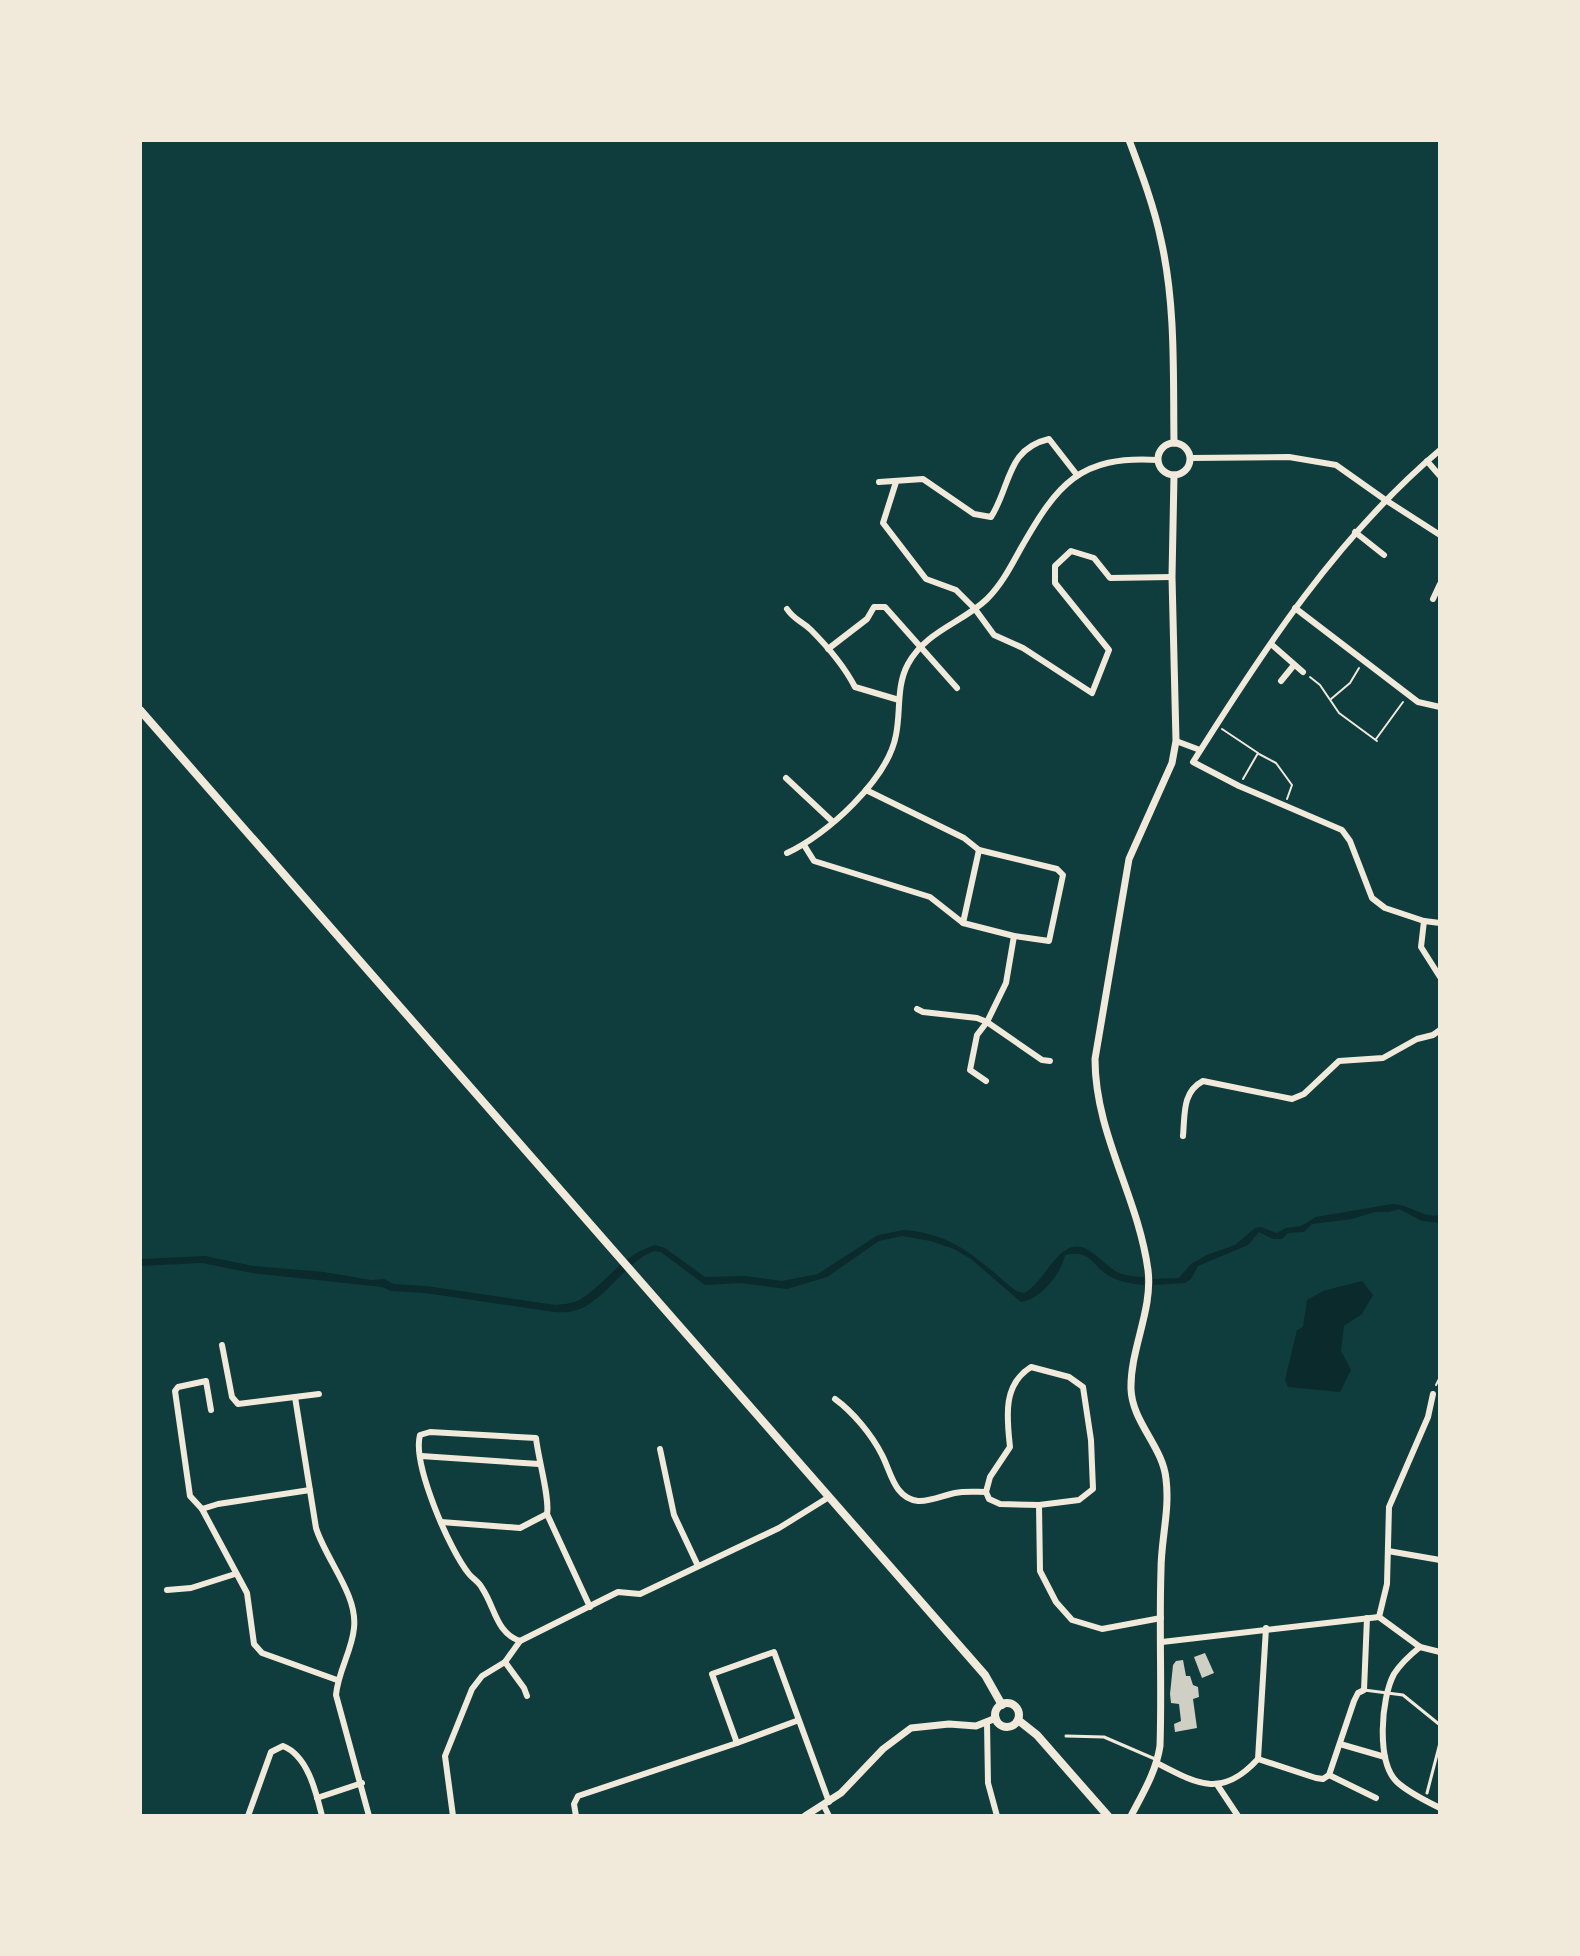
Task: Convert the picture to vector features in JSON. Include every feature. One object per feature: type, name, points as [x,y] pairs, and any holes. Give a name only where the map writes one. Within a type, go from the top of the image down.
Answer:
[{"type":"main road","points":[[140,710],[985,1675],[1002,1705]]},
{"type":"main road","points":[[1002,1705],[1014,1705],[1018,1712],[1018,1720],[1013,1726],[1005,1726],[996,1718],[1002,1705]]},
{"type":"main road","points":[[1018,1720],[1037,1735],[1108,1816]]},
{"type":"street","points":[[1129,140],[1151,202],[1167,276],[1173,353],[1174,443]]},
{"type":"street","points":[[879,482],[923,479],[974,514],[991,517],[1017,456],[1034,443],[1049,439],[1077,475]]},
{"type":"street","points":[[1174,443],[1185,447],[1190,458],[1186,470],[1174,475],[1161,469],[1158,460],[1164,446],[1174,443]]},
{"type":"street","points":[[1440,450],[1384,499],[1355,532],[1295,608],[1193,762],[1239,786],[1346,833],[1372,898],[1385,908],[1440,923]]},
{"type":"street","points":[[1190,458],[1289,457],[1320,460],[1348,472],[1440,535]]},
{"type":"street","points":[[787,853],[804,845],[833,822],[882,771],[897,734],[901,681],[908,664],[920,646],[975,609],[1004,580],[1049,502],[1077,475],[1095,465],[1120,460],[1158,460]]},
{"type":"street","points":[[1427,461],[1440,476]]},
{"type":"street","points":[[1131,1816],[1157,1762],[1166,1476],[1131,1394],[1149,1273],[1132,1209],[1108,1143],[1095,1084],[1099,1034],[1129,859],[1172,763],[1176,741],[1172,577],[1174,475]]},
{"type":"street","points":[[896,482],[883,523],[926,579],[956,590],[994,635],[1023,648],[1092,693],[1109,650],[1055,583],[1055,566],[1071,551],[1094,558],[1110,578],[1172,577]]},
{"type":"street","points":[[1355,532],[1384,555]]},
{"type":"street","points":[[1433,599],[1440,584]]},
{"type":"street","points":[[828,649],[867,619],[874,607],[885,607],[957,688]]},
{"type":"street","points":[[1295,608],[1418,702],[1440,707]]},
{"type":"street","points":[[787,609],[828,649],[855,687],[899,700]]},
{"type":"street","points":[[1271,644],[1303,672]]},
{"type":"street","points":[[1281,681],[1294,665]]},
{"type":"street","points":[[1176,741],[1200,750]]},
{"type":"street","points":[[786,778],[833,822]]},
{"type":"street","points":[[804,845],[814,861],[930,897],[963,923],[1049,941],[1063,875],[1057,869],[979,850],[964,838],[866,790]]},
{"type":"street","points":[[963,923],[979,850]]},
{"type":"street","points":[[1424,921],[1421,947],[1440,977]]},
{"type":"street","points":[[986,1081],[970,1070],[977,1035],[987,1022],[1006,983],[1014,936]]},
{"type":"street","points":[[917,1009],[977,1018],[1042,1060],[1050,1061]]},
{"type":"street","points":[[1183,1136],[1186,1097],[1193,1086],[1203,1081],[1292,1099],[1304,1094],[1339,1061],[1383,1058],[1440,1030]]},
{"type":"street","points":[[222,1345],[232,1397],[238,1404],[319,1394]]},
{"type":"street","points":[[1031,1367],[1069,1377],[1083,1387],[1091,1440],[1093,1489],[1079,1500],[1039,1505],[1000,1504],[989,1499],[986,1492],[990,1477],[1010,1447],[1006,1412],[1013,1387],[1020,1374],[1031,1367]]},
{"type":"street","points":[[211,1410],[206,1381],[178,1387],[175,1391],[190,1496],[202,1509],[247,1593],[254,1644],[262,1653],[337,1680]]},
{"type":"street","points":[[1379,1617],[1387,1584],[1389,1507],[1428,1417],[1433,1394]]},
{"type":"street","points":[[295,1397],[320,1541],[353,1604],[354,1632],[337,1680],[336,1695],[369,1816]]},
{"type":"street","points":[[835,1399],[865,1430],[883,1456],[892,1482],[902,1494],[918,1501],[958,1492],[986,1492]]},
{"type":"street","points":[[520,1641],[509,1637],[500,1627],[481,1586],[468,1573],[441,1522],[431,1498],[418,1440],[425,1432],[536,1438],[549,1506],[547,1514],[590,1607]]},
{"type":"street","points":[[660,1449],[674,1515],[698,1566]]},
{"type":"street","points":[[421,1456],[539,1464]]},
{"type":"street","points":[[202,1509],[310,1490]]},
{"type":"street","points":[[453,1816],[445,1756],[472,1689],[482,1676],[505,1662],[520,1641],[618,1592],[640,1594],[779,1528],[829,1497]]},
{"type":"street","points":[[1039,1505],[1040,1571],[1056,1602],[1072,1620],[1102,1629],[1126,1622],[1161,1618]]},
{"type":"street","points":[[441,1522],[520,1528],[547,1514]]},
{"type":"street","points":[[1388,1551],[1440,1560]]},
{"type":"street","points":[[167,1590],[191,1588],[235,1574]]},
{"type":"street","points":[[1162,1642],[1379,1617],[1420,1647],[1440,1652]]},
{"type":"street","points":[[1258,1759],[1316,1778],[1323,1779],[1329,1775],[1354,1701],[1358,1693],[1364,1690],[1367,1618]]},
{"type":"street","points":[[1157,1762],[1205,1784],[1218,1786],[1235,1779],[1258,1759],[1266,1628]]},
{"type":"street","points":[[1420,1647],[1402,1662],[1393,1676],[1388,1691],[1382,1746],[1396,1781],[1440,1808]]},
{"type":"street","points":[[737,1743],[712,1674],[774,1652],[829,1816]]},
{"type":"street","points":[[505,1662],[527,1696]]},
{"type":"street","points":[[805,1816],[826,1804],[883,1749],[911,1728],[925,1725],[976,1726],[996,1718]]},
{"type":"street","points":[[576,1816],[574,1804],[578,1796],[799,1720]]},
{"type":"street","points":[[987,1722],[988,1783],[997,1816]]},
{"type":"street","points":[[1340,1744],[1385,1757]]},
{"type":"street","points":[[248,1816],[271,1752],[283,1746],[299,1755],[322,1816]]},
{"type":"street","points":[[1329,1775],[1376,1798]]},
{"type":"street","points":[[317,1798],[362,1783]]},
{"type":"street","points":[[1218,1786],[1238,1816]]},
{"type":"lane","points":[[1364,1690],[1403,1695],[1440,1725]]},
{"type":"lane","points":[[1066,1736],[1104,1737],[1157,1762]]},
{"type":"lane","points":[[1427,1793],[1440,1743]]},
{"type":"path","points":[[1330,700],[1350,683],[1365,662]]},
{"type":"path","points":[[1303,672],[1320,685],[1339,713],[1376,740],[1408,695]]},
{"type":"path","points":[[1217,726],[1276,763],[1292,785],[1284,804]]},
{"type":"path","points":[[1239,786],[1258,753]]},
{"type":"path","points":[[1433,1394],[1440,1377]]},
{"type":"water","points":[[1392,1204],[1428,1215],[1440,1215],[1440,1223],[1422,1221],[1399,1209],[1312,1224],[1304,1232],[1288,1233],[1282,1239],[1273,1239],[1259,1232],[1248,1245],[1198,1266],[1185,1283],[1153,1285],[1153,1279],[1179,1278],[1191,1264],[1235,1245],[1255,1228],[1277,1233],[1301,1226],[1316,1217]]},
{"type":"water","points":[[904,1230],[922,1232],[952,1243],[978,1259],[1016,1291],[1024,1293],[1062,1253],[1079,1247],[1090,1251],[1118,1273],[1144,1277],[1144,1285],[1111,1277],[1081,1254],[1065,1255],[1049,1284],[1036,1296],[1021,1302],[971,1259],[954,1249],[902,1236],[879,1241],[827,1277],[787,1289],[740,1283],[705,1285],[661,1252],[654,1251],[633,1264],[594,1301],[571,1312],[252,1273],[202,1263],[140,1266],[140,1259],[205,1256],[253,1266],[384,1279],[394,1284],[555,1305],[581,1299],[623,1262],[655,1245],[665,1248],[705,1277],[746,1276],[782,1281],[818,1274],[878,1235]]},
{"type":"water","points":[[1362,1281],[1373,1295],[1362,1314],[1344,1326],[1341,1351],[1351,1370],[1340,1392],[1288,1387],[1285,1380],[1297,1330],[1303,1327],[1307,1300],[1323,1291]]},
{"type":"building","points":[[1205,1653],[1214,1673],[1202,1678],[1194,1657]]},
{"type":"building","points":[[1183,1660],[1186,1676],[1190,1676],[1193,1685],[1198,1687],[1199,1697],[1193,1699],[1197,1728],[1175,1732],[1174,1724],[1181,1721],[1179,1704],[1171,1703],[1173,1665]]}]
